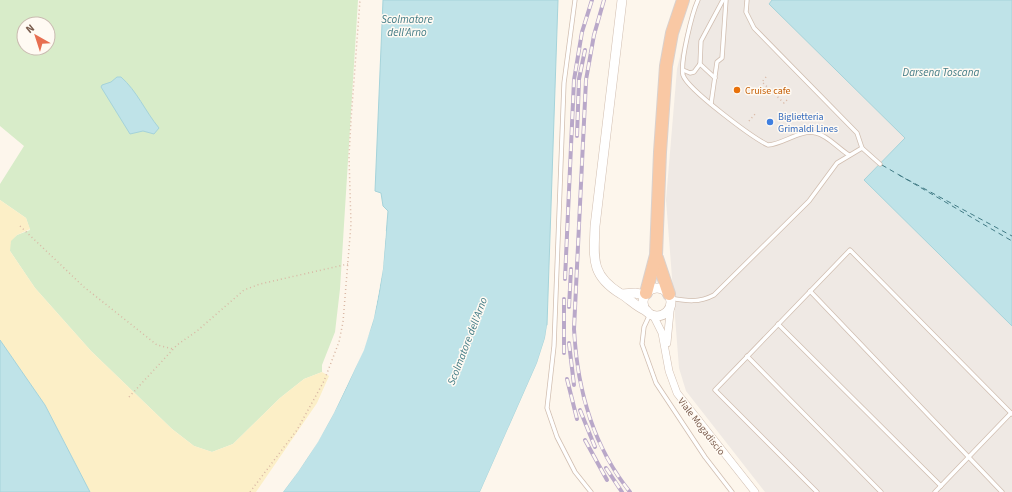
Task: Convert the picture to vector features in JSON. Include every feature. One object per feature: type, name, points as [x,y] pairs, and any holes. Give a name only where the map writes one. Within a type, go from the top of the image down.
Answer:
[{"type":"highway","points":[[645,294],[656,255],[660,152],[667,60],[672,33],[683,0]]},
{"type":"highway","points":[[656,255],[670,298]]},
{"type":"street","points":[[622,0],[595,226],[594,240],[596,260],[600,277],[607,285],[622,294],[639,308],[650,313],[665,313],[670,298],[666,291],[657,288],[649,290],[645,294],[622,294]]},
{"type":"street","name":"Viale Mogadiscio","points":[[645,294],[643,303],[661,329],[667,352],[669,371],[678,393],[752,490]]},
{"type":"street","name":"Viale Mogadiscio","points":[[667,352],[670,298]]},
{"type":"lane","points":[[575,0],[564,83],[554,346],[547,408],[557,437],[575,472],[591,492]]},
{"type":"lane","points":[[698,0],[683,61],[683,76],[690,85],[711,104],[768,145],[776,144],[802,134],[816,133],[849,155]]},
{"type":"lane","points":[[683,70],[690,73],[694,72],[700,64],[701,40],[724,0]]},
{"type":"lane","points":[[711,104],[717,62],[722,58],[724,0]]},
{"type":"lane","points":[[747,0],[746,12],[754,28],[857,133],[862,148],[880,164]]},
{"type":"lane","points":[[700,64],[715,78]]},
{"type":"lane","points":[[670,298],[692,302],[704,300],[714,295],[809,200],[837,163],[862,148]]},
{"type":"lane","points":[[817,492],[715,390],[850,250],[1011,414],[937,491]]},
{"type":"lane","points":[[810,291],[1002,492]]},
{"type":"lane","points":[[650,313],[644,327],[642,344],[656,383],[705,457],[732,492]]},
{"type":"lane","points":[[778,324],[941,486]]},
{"type":"lane","points":[[747,356],[881,492]]},
{"type":"path","points":[[250,492],[298,430],[324,381],[339,342],[343,322],[351,224],[350,150],[360,0]]},
{"type":"path","points":[[766,77],[762,82],[784,103],[789,98]]},
{"type":"path","points":[[749,121],[754,114]]},
{"type":"path","points":[[20,226],[84,287],[157,345],[172,349]]},
{"type":"path","points":[[129,397],[172,349],[197,331],[244,290],[260,284],[348,264]]},
{"type":"shaded area","points":[[697,0],[772,0],[769,4],[905,138],[864,180],[1012,326],[1012,492],[765,492],[686,391],[679,368],[666,200],[677,69],[686,32]]},
{"type":"green space","points":[[0,0],[358,0],[340,289],[335,332],[322,365],[322,372],[304,379],[280,398],[233,444],[212,452],[194,446],[172,429],[91,351],[35,288],[10,251],[10,241],[17,235],[30,230],[26,218],[0,200],[0,184],[24,146],[0,126]]},
{"type":"sand","points":[[0,200],[26,218],[30,229],[17,235],[11,241],[10,251],[35,288],[91,351],[172,429],[194,446],[212,452],[233,444],[280,398],[304,379],[322,372],[329,376],[317,403],[256,492],[90,492],[45,405],[0,340]]},
{"type":"water","name":"Scolmatore dell'Arno","points":[[383,0],[558,0],[547,325],[545,338],[537,363],[480,492],[283,492],[318,441],[347,387],[372,325],[380,291],[388,211],[383,206],[381,193],[375,191]]},
{"type":"water","name":"Darsena Toscana","points":[[772,0],[1012,0],[1012,326],[864,180],[905,138],[769,4]]},
{"type":"water","points":[[117,77],[121,77],[132,88],[159,128],[154,134],[143,131],[130,134],[101,87]]},
{"type":"water","points":[[0,340],[45,405],[90,492],[0,492]]},
{"type":"pier","points":[[384,231],[386,231],[383,269],[374,318],[364,350],[334,413],[318,442],[298,472],[283,492],[281,492],[316,441],[332,412],[362,349],[372,317],[381,269]]},
{"type":"pier","points":[[547,325],[549,326],[547,339],[539,364],[482,492],[480,492],[537,363],[545,338]]},
{"type":"ferry route","points":[[882,165],[1012,241]]},
{"type":"ferry route","points":[[899,175],[1012,236]]},
{"type":"railway","points":[[565,279],[574,80],[582,32],[592,0]]},
{"type":"railway","points":[[604,0],[594,35],[586,80],[574,329],[579,373],[589,415],[596,435],[606,455],[630,492]]},
{"type":"railway","points":[[577,136],[579,79],[585,50]]},
{"type":"railway","points":[[569,307],[571,269]]},
{"type":"railway","points":[[564,299],[564,353]]},
{"type":"railway","points":[[569,343],[574,385]]},
{"type":"railway","points":[[567,379],[577,419]]},
{"type":"railway","points":[[580,410],[595,447]]},
{"type":"railway","points":[[585,440],[607,480]]},
{"type":"railway","points":[[606,468],[622,492]]},
{"type":"place","name":"Cruise cafe","points":[[737,90]]},
{"type":"place","name":"Biglietteria Grimaldi Lines","points":[[770,122]]}]
